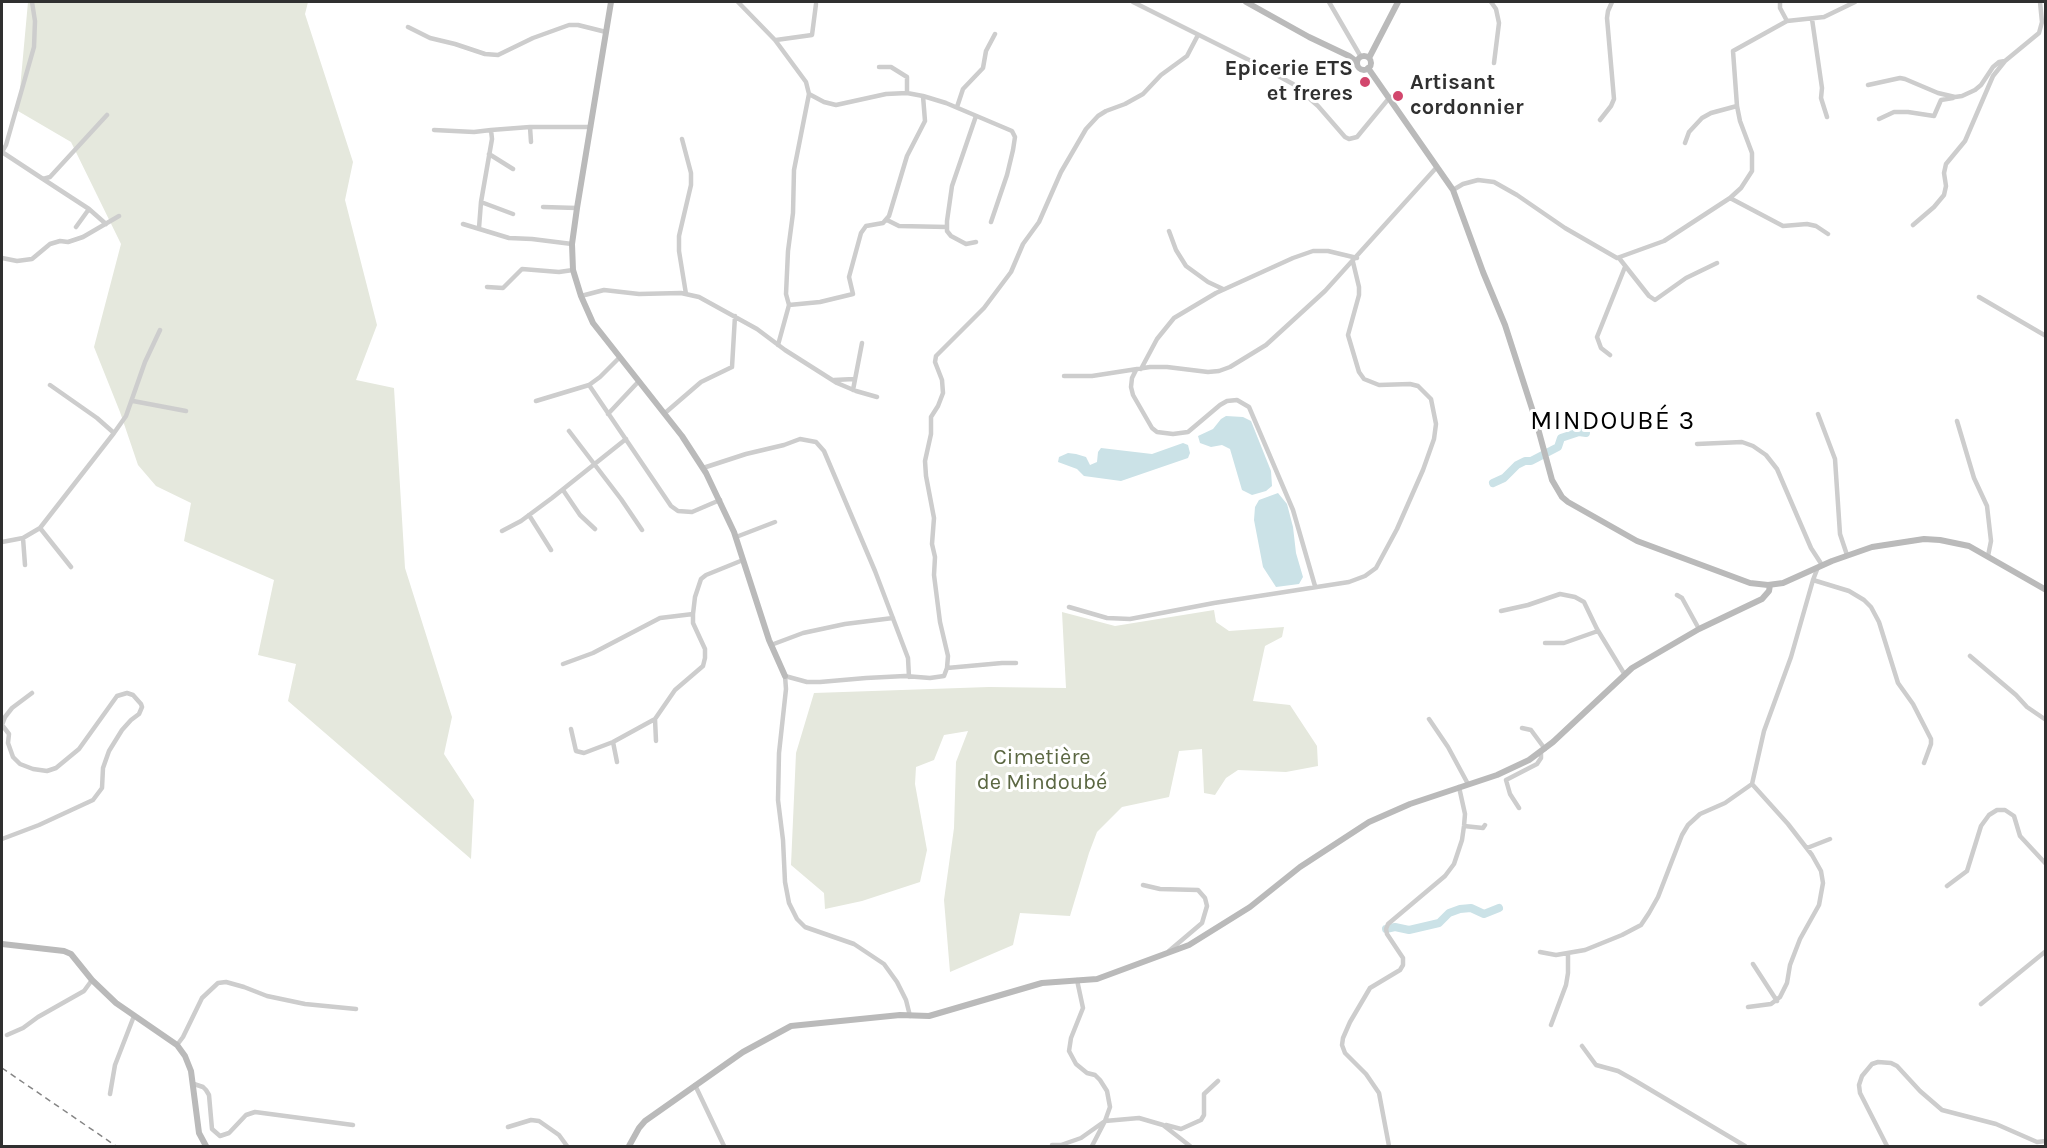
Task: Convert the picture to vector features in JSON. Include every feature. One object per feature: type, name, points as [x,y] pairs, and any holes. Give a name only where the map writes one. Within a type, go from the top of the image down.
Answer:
[{"type":"street","points":[[32,2],[35,21],[33,47],[6,145],[2,152],[89,209],[106,224]]},
{"type":"street","points":[[611,2],[577,208],[572,244],[573,270],[593,323],[665,413],[703,468],[720,500],[736,537],[771,645],[785,675],[778,800],[785,882],[791,910],[805,927],[854,944],[881,961],[897,982],[906,1000],[910,1016]]},
{"type":"street","points":[[738,2],[776,40],[806,82],[809,94],[794,170],[786,294],[789,305],[778,345]]},
{"type":"street","points":[[1133,2],[1293,84],[1318,106],[1349,139],[1357,136],[1390,97]]},
{"type":"street","points":[[1246,2],[1349,56],[1359,60],[1371,55]]},
{"type":"street","points":[[1329,2],[1359,60],[1360,69],[1363,70],[1371,64],[1371,55],[1398,2]]},
{"type":"street","points":[[1491,2],[1496,9],[1499,23],[1494,63]]},
{"type":"street","points":[[1600,120],[1614,99],[1607,18],[1612,2]]},
{"type":"street","points":[[1780,2],[1780,8],[1787,21]]},
{"type":"street","points":[[1453,190],[1471,182],[1486,180],[1494,182],[1565,228],[1619,258],[1664,241],[1730,198],[1752,171],[1753,159],[1750,146],[1737,106],[1733,51],[1787,21],[1824,17],[1855,2]]},
{"type":"street","points":[[1913,225],[1944,195],[1946,164],[1965,141],[1990,81],[2005,61],[2039,33],[2042,22],[2040,2]]},
{"type":"street","points":[[776,40],[812,35],[816,4]]},
{"type":"street","points":[[1812,19],[1822,87],[1821,98],[1827,117]]},
{"type":"street","points":[[408,27],[430,38],[485,54],[498,55],[533,38],[569,25],[606,32]]},
{"type":"street","points":[[957,107],[963,89],[983,68],[986,51],[995,34]]},
{"type":"street","points":[[785,675],[807,682],[944,676],[948,656],[934,575],[935,557],[932,544],[934,518],[925,462],[931,417],[943,393],[942,380],[935,362],[936,356],[984,308],[1011,272],[1023,244],[1039,222],[1061,172],[1086,129],[1106,111],[1143,94],[1161,75],[1187,56],[1198,35]]},
{"type":"street","points":[[1879,119],[1894,112],[1934,116],[1941,100],[1962,96],[1975,90],[1999,62],[2005,61]]},
{"type":"street","points":[[879,67],[891,67],[907,77],[907,93]]},
{"type":"street","points":[[1368,68],[1453,190],[1505,324],[1552,480],[1562,497],[1630,538],[1742,581],[1770,585],[1783,583],[1847,555],[1893,543],[1924,539],[1957,542],[1988,556],[2046,590]]},
{"type":"street","points":[[1869,85],[1893,79],[1905,79],[1938,93],[1955,97]]},
{"type":"street","points":[[809,94],[836,105],[864,97],[907,93],[957,107],[1012,131],[1015,137],[991,222]]},
{"type":"street","points":[[789,305],[820,302],[853,294],[849,277],[862,228],[887,220],[907,156],[923,125],[925,115],[923,96]]},
{"type":"street","points":[[1685,143],[1689,132],[1702,118],[1711,113],[1737,106]]},
{"type":"street","points":[[43,179],[50,177],[107,115]]},
{"type":"street","points":[[976,116],[952,186],[947,227],[951,236],[966,244],[976,242]]},
{"type":"street","points":[[434,130],[474,132],[530,127],[591,127]]},
{"type":"street","points":[[530,127],[531,142]]},
{"type":"street","points":[[479,228],[492,139],[491,130]]},
{"type":"street","points":[[682,139],[692,173],[692,185],[679,236],[686,294]]},
{"type":"street","points":[[489,154],[513,169]]},
{"type":"street","points":[[1064,376],[1092,376],[1167,367],[1208,372],[1230,367],[1266,345],[1326,291],[1436,168]]},
{"type":"street","points":[[1730,198],[1783,226],[1808,224],[1828,234]]},
{"type":"street","points":[[481,202],[513,214]]},
{"type":"street","points":[[543,207],[577,208]]},
{"type":"street","points":[[76,226],[89,209]]},
{"type":"street","points":[[2,258],[17,261],[32,259],[50,244],[83,237],[119,216]]},
{"type":"street","points":[[887,220],[899,226],[947,227]]},
{"type":"street","points":[[463,225],[509,238],[532,238],[572,244]]},
{"type":"street","points":[[1169,231],[1186,266],[1208,282],[1223,289]]},
{"type":"street","points":[[1315,586],[1293,510],[1249,406],[1237,400],[1227,401],[1188,432],[1173,434],[1156,432],[1133,395],[1132,378],[1157,339],[1174,318],[1223,289],[1313,251],[1328,250],[1355,260]]},
{"type":"street","points":[[1619,258],[1649,296],[1655,300],[1686,278],[1717,263]]},
{"type":"street","points":[[1069,607],[1107,618],[1130,619],[1349,582],[1365,576],[1376,568],[1397,529],[1423,470],[1436,424],[1431,399],[1418,386],[1379,385],[1364,379],[1359,372],[1348,335],[1359,295],[1355,260]]},
{"type":"street","points":[[1610,355],[1597,343],[1597,337],[1625,267]]},
{"type":"street","points":[[487,287],[503,288],[522,269],[559,272],[573,270]]},
{"type":"street","points":[[581,296],[604,290],[639,294],[686,294],[699,297],[757,329],[834,380],[853,390],[877,397]]},
{"type":"street","points":[[1979,297],[2046,336]]},
{"type":"street","points":[[665,413],[701,382],[732,367],[735,316]]},
{"type":"street","points":[[2,542],[23,538],[40,528],[114,433],[133,401],[160,330]]},
{"type":"street","points":[[853,390],[862,343]]},
{"type":"street","points":[[536,401],[590,385],[620,357]]},
{"type":"street","points":[[834,380],[855,379]]},
{"type":"street","points":[[608,414],[639,381]]},
{"type":"street","points":[[50,385],[98,418],[114,433]]},
{"type":"street","points":[[590,385],[671,506],[678,511],[692,512],[720,500]]},
{"type":"street","points":[[133,401],[186,411]]},
{"type":"street","points":[[1818,414],[1835,459],[1840,534],[1847,555]]},
{"type":"street","points":[[1957,421],[1974,478],[1987,506],[1991,541],[1988,556]]},
{"type":"street","points":[[569,431],[596,464],[642,530]]},
{"type":"street","points":[[502,531],[563,490],[626,439]]},
{"type":"street","points":[[703,468],[800,439],[816,442],[824,450],[908,658],[909,677]]},
{"type":"street","points":[[1697,444],[1742,442],[1766,455],[1777,469],[1810,548],[1820,566]]},
{"type":"street","points":[[563,490],[580,515],[595,529]]},
{"type":"street","points":[[529,515],[551,550]]},
{"type":"street","points":[[736,537],[775,522]]},
{"type":"street","points":[[40,528],[71,567]]},
{"type":"street","points":[[23,538],[25,565]]},
{"type":"street","points":[[571,729],[576,751],[580,753],[613,742],[655,719],[675,690],[703,666],[705,649],[696,631],[693,614],[695,597],[701,579],[743,560]]},
{"type":"street","points":[[1540,952],[1556,955],[1568,954],[1594,947],[1641,925],[1658,897],[1688,825],[1700,814],[1725,803],[1752,784],[1764,731],[1791,657],[1813,580],[1820,566]]},
{"type":"street","points":[[1813,580],[1849,591],[1871,607],[1885,637],[1898,683],[1913,704],[1931,739],[1924,763]]},
{"type":"street","points":[[629,1146],[645,1121],[743,1052],[791,1026],[900,1015],[929,1016],[1042,983],[1098,979],[1189,945],[1250,907],[1300,867],[1369,822],[1459,787],[1516,768],[1543,751],[1625,675],[1645,660],[1699,629],[1762,599],[1769,591],[1770,585]]},
{"type":"street","points":[[1501,611],[1553,596],[1567,595],[1584,602],[1598,631],[1625,675]]},
{"type":"street","points":[[1677,595],[1682,598],[1699,629]]},
{"type":"street","points":[[562,664],[593,653],[660,618],[693,614]]},
{"type":"street","points":[[771,645],[803,633],[845,624],[893,618]]},
{"type":"street","points":[[1545,643],[1564,642],[1598,631]]},
{"type":"street","points":[[1970,656],[2027,707],[2046,720]]},
{"type":"street","points":[[947,668],[1016,663]]},
{"type":"street","points":[[2,839],[93,800],[102,788],[103,768],[109,750],[122,730],[139,714],[142,707],[133,696],[127,693],[117,696],[79,749],[65,762],[47,771],[20,764],[13,757],[8,743],[9,734],[2,724],[12,708],[32,693]]},
{"type":"street","points":[[655,719],[656,741]]},
{"type":"street","points":[[1429,719],[1448,747],[1468,784]]},
{"type":"street","points":[[1519,808],[1510,794],[1506,780],[1537,764],[1543,751],[1531,730],[1522,728]]},
{"type":"street","points":[[613,742],[616,762]]},
{"type":"street","points":[[1748,1006],[1771,1004],[1777,1000],[1787,983],[1790,965],[1800,939],[1816,913],[1823,883],[1821,871],[1807,848],[1752,784]]},
{"type":"street","points":[[1389,1146],[1379,1093],[1366,1074],[1345,1053],[1342,1045],[1343,1038],[1370,988],[1400,970],[1403,965],[1403,958],[1387,934],[1388,924],[1445,876],[1454,864],[1459,851],[1465,814],[1459,787]]},
{"type":"street","points":[[1947,886],[1967,871],[1980,826],[1989,814],[1997,810],[2005,810],[2014,816],[2020,836],[2046,864]]},
{"type":"street","points":[[1464,826],[1483,828],[1485,825]]},
{"type":"street","points":[[1807,848],[1830,839]]},
{"type":"street","points":[[1143,885],[1160,890],[1198,890],[1205,898],[1207,906],[1202,923],[1165,955]]},
{"type":"street","points":[[2,944],[64,951],[71,954],[92,980],[134,1016],[177,1045],[185,1056],[194,1084],[199,1133],[206,1146]]},
{"type":"street","points":[[1981,1004],[2046,951]]},
{"type":"street","points":[[1551,1025],[1566,985],[1568,954]]},
{"type":"street","points":[[1753,964],[1777,1000]]},
{"type":"street","points":[[7,1035],[23,1028],[84,991],[92,980]]},
{"type":"street","points":[[1077,980],[1083,1008],[1071,1038],[1069,1051],[1076,1064],[1087,1073],[1095,1075],[1107,1091],[1110,1107],[1092,1146]]},
{"type":"street","points":[[177,1045],[202,998],[218,983],[226,982],[267,996],[305,1004],[356,1008]]},
{"type":"street","points":[[110,1094],[115,1065],[134,1016]]},
{"type":"street","points":[[1582,1046],[1596,1065],[1634,1080],[1746,1146]]},
{"type":"street","points":[[1887,1146],[1860,1093],[1859,1085],[1862,1076],[1872,1064],[1878,1062],[1898,1066],[1942,1110],[1996,1124],[2037,1142],[2046,1141]]},
{"type":"street","points":[[1052,1144],[1061,1145],[1081,1138],[1105,1121],[1139,1118],[1181,1129],[1201,1120],[1204,1115],[1204,1094],[1218,1081]]},
{"type":"street","points":[[194,1084],[206,1090],[212,1129],[220,1136],[229,1133],[246,1115],[255,1112],[352,1125]]},
{"type":"street","points":[[695,1085],[724,1146]]},
{"type":"street","points":[[508,1127],[531,1120],[539,1121],[560,1135],[567,1146]]},
{"type":"street","points":[[1163,1125],[1190,1146]]},
{"type":"green space","points":[[28,2],[308,2],[305,14],[353,162],[345,200],[377,325],[356,380],[394,388],[405,568],[452,717],[444,754],[474,800],[471,859],[288,701],[296,664],[258,655],[274,580],[184,541],[191,503],[156,486],[138,465],[94,347],[121,244],[71,142],[18,111]]},
{"type":"green space","name":"Cimetière de Mindoubé","points":[[1214,610],[1216,622],[1229,631],[1284,627],[1282,637],[1265,646],[1253,701],[1290,705],[1317,746],[1318,766],[1286,772],[1238,770],[1226,778],[1215,795],[1204,793],[1202,749],[1179,751],[1169,797],[1122,807],[1097,832],[1070,916],[1020,913],[1013,945],[950,972],[944,900],[954,828],[956,762],[968,731],[944,735],[934,760],[916,767],[915,784],[927,850],[920,882],[862,901],[825,909],[824,893],[791,865],[796,753],[814,693],[989,687],[1066,688],[1062,612],[1115,626]]},
{"type":"water","points":[[1226,416],[1243,417],[1251,421],[1271,471],[1272,486],[1266,491],[1252,495],[1242,490],[1230,449],[1222,445],[1211,447],[1200,443],[1198,436],[1213,429]]},
{"type":"water","points":[[1183,443],[1188,445],[1190,453],[1188,458],[1121,481],[1084,476],[1077,469],[1058,462],[1059,457],[1068,453],[1086,457],[1090,465],[1097,462],[1101,448],[1152,454]]},
{"type":"water","points":[[1278,493],[1287,504],[1303,577],[1299,584],[1276,587],[1263,567],[1254,520],[1255,507],[1259,500]]},
{"type":"waterway","points":[[1493,483],[1504,478],[1517,465],[1531,461],[1558,447],[1561,438],[1579,432],[1586,433]]},
{"type":"waterway","points":[[1386,929],[1395,927],[1409,930],[1439,923],[1449,913],[1460,909],[1471,908],[1484,914],[1499,908]]},
{"type":"railway","points":[[2,1068],[116,1146]]},
{"type":"place","name":"Epicerie ETS et freres","points":[[1365,82]]},
{"type":"place","name":"Artisant cordonnier","points":[[1398,96]]},
{"type":"district","name":"MINDOUBÉ 3","points":[[1613,422]]}]
